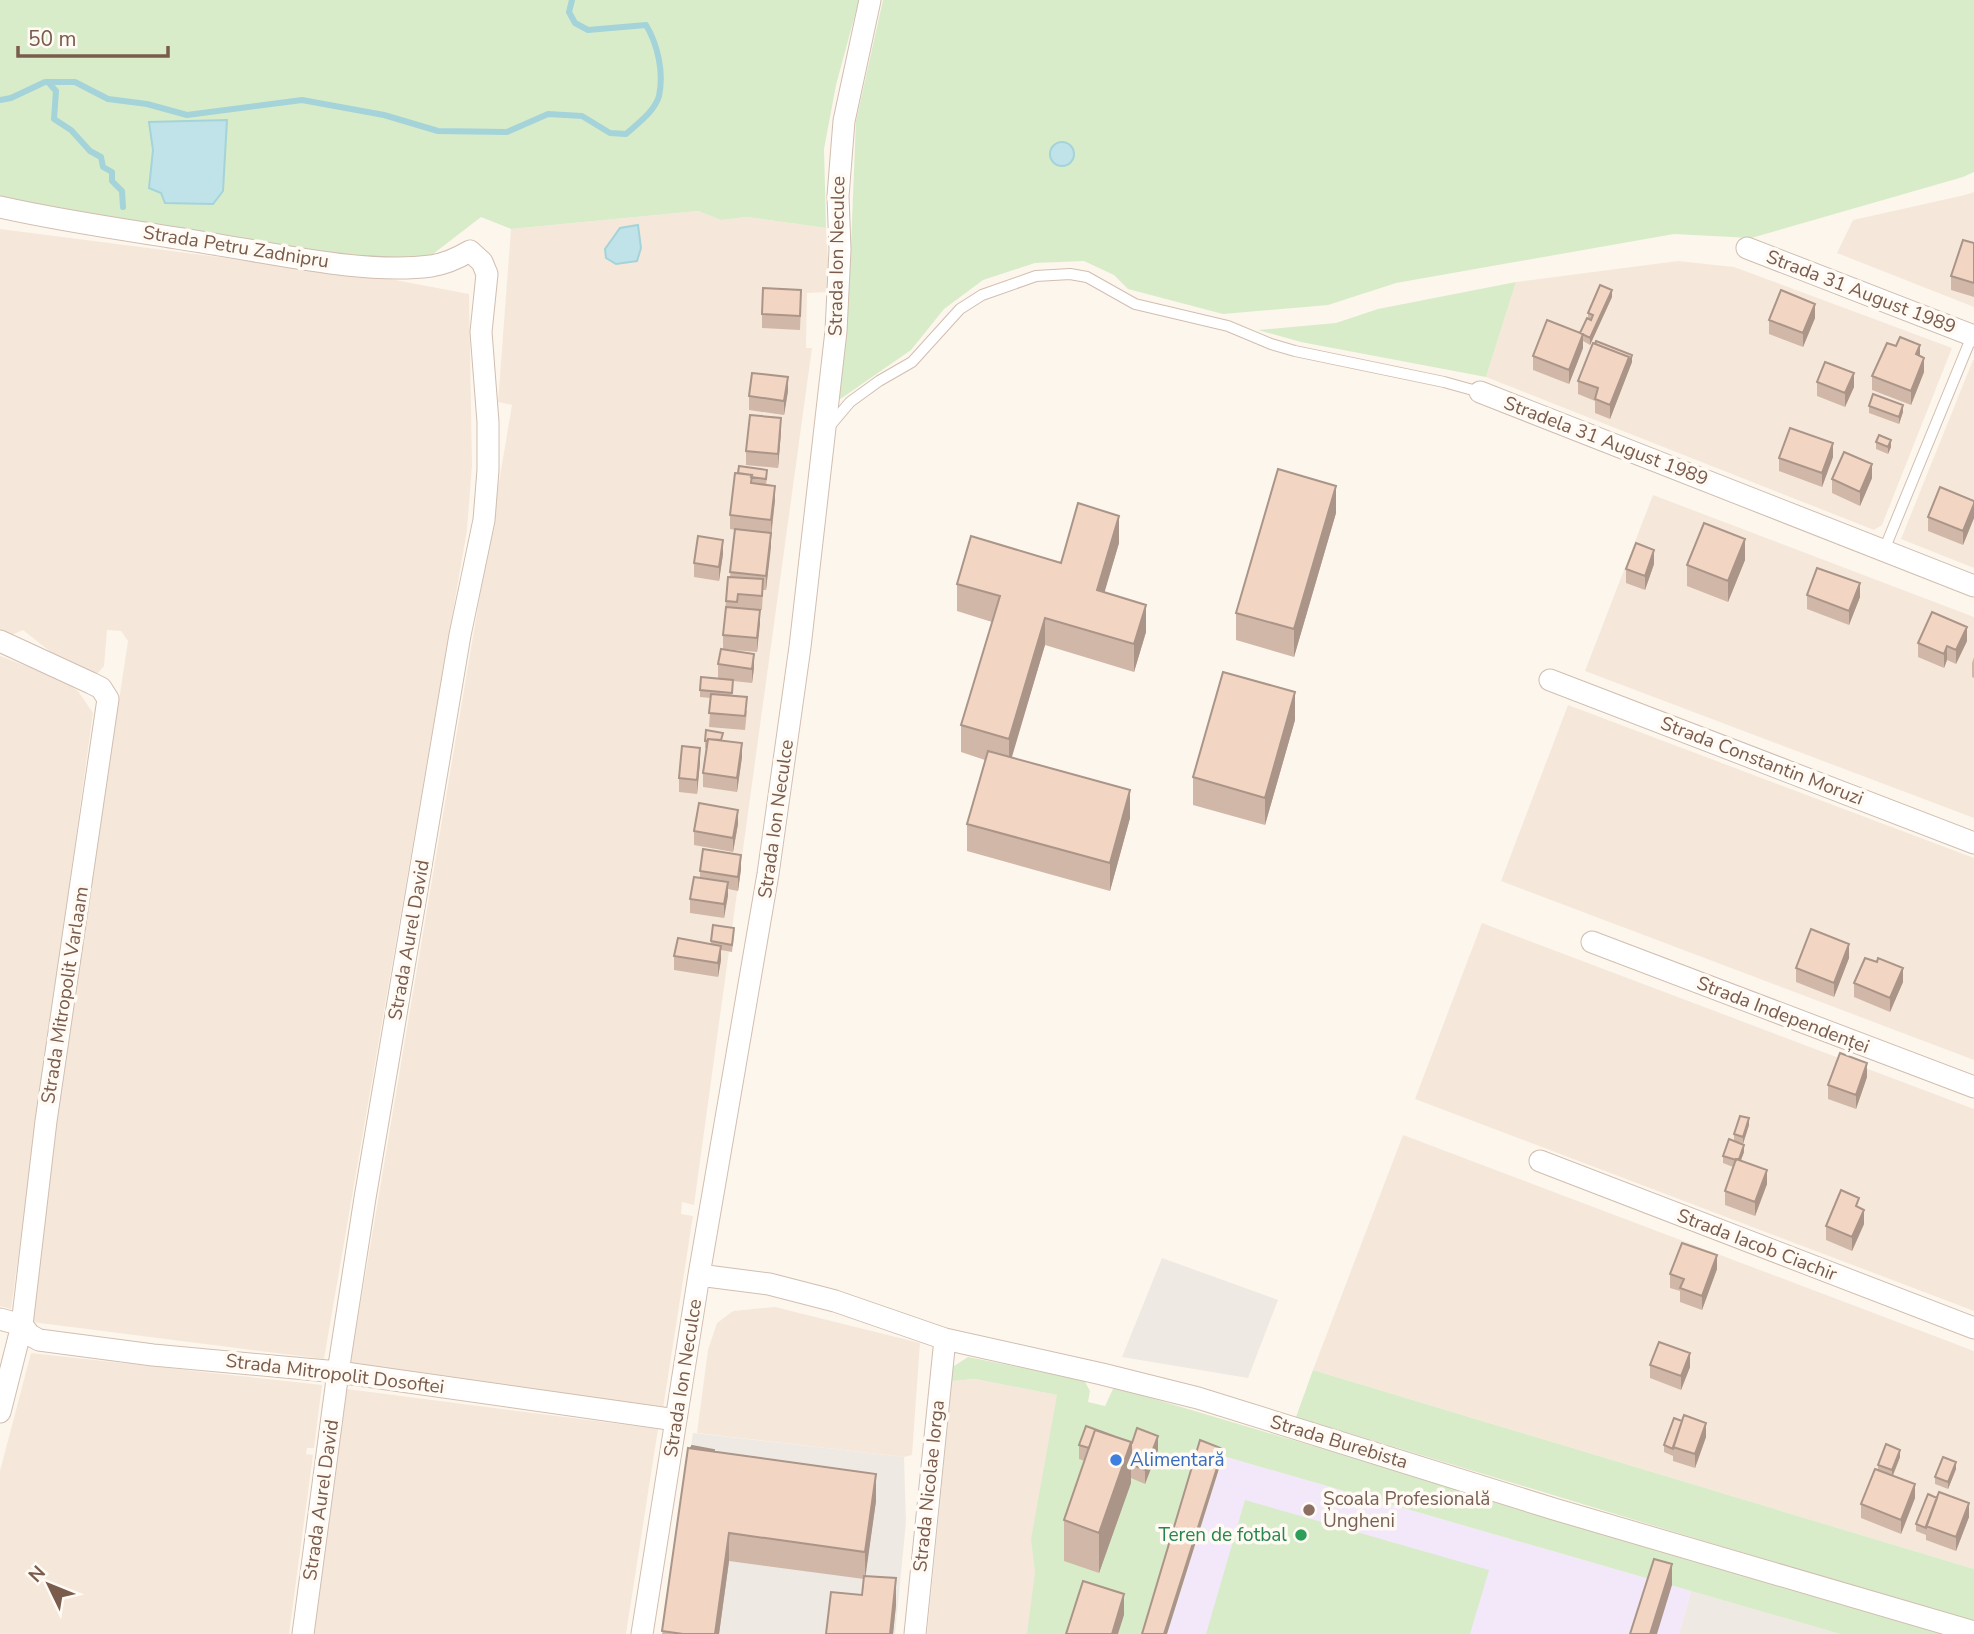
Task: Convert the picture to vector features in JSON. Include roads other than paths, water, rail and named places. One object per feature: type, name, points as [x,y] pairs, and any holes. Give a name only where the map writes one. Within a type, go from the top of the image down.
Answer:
[{"type":"street","name":"Strada Ion Neculce","points":[[642,1634],[699,1275],[768,874],[800,647],[838,298],[840,156],[844,121],[870,0]]},
{"type":"street","name":"Strada Petru Zadnipru","points":[[0,208],[64,222],[321,261],[382,267],[430,266],[449,262],[471,251]]},
{"type":"street","name":"Strada 31 August 1989","points":[[1747,248],[1973,336]]},
{"type":"street","name":"Strada Aurel David","points":[[303,1634],[338,1372],[460,635],[484,520],[488,422],[481,332],[487,274],[482,262],[471,251]]},
{"type":"street","name":"Stradela 31 August 1989","points":[[1480,393],[1974,586]]},
{"type":"street","name":"Strada Mitropolit Varlaam","points":[[0,641],[101,688],[108,699],[46,1121],[22,1325],[0,1412]]},
{"type":"street","name":"Strada Constantin Moruzi","points":[[1550,680],[1974,843]]},
{"type":"street","name":"Strada Independenței","points":[[1592,942],[1974,1087]]},
{"type":"street","name":"Strada Iacob Ciachir","points":[[1540,1161],[1974,1328]]},
{"type":"street","name":"Strada Burebista","points":[[699,1275],[769,1284],[835,1301],[945,1339],[1198,1398],[1554,1509],[1974,1632]]},
{"type":"street","name":"Strada Mitropolit Dosoftei","points":[[0,1319],[22,1325],[30,1335],[39,1340],[338,1372],[676,1420]]},
{"type":"street","name":"Strada Nicolae Iorga","points":[[915,1634],[945,1339]]},
{"type":"lane","name":"Stradela 31 August 1989","points":[[825,432],[850,402],[912,362],[960,309],[982,295],[1036,276],[1070,274],[1087,277],[1135,304],[1228,326],[1295,351],[1444,382],[1480,393]]},
{"type":"lane","points":[[1884,550],[1973,336]]},
{"type":"water","points":[[227,120],[223,191],[213,204],[165,203],[161,193],[149,188],[153,150],[149,122]]},
{"type":"water","points":[[1062,142],[1071,145],[1074,154],[1071,163],[1062,166],[1053,163],[1050,154],[1053,145]]},
{"type":"water","points":[[638,225],[641,248],[637,261],[616,264],[606,258],[605,249],[620,228]]},
{"type":"waterway","points":[[0,100],[11,98],[45,82],[75,82],[108,99],[147,104],[187,115],[302,100],[384,115],[438,131],[507,132],[548,114],[582,116],[610,133],[626,134],[650,112],[659,96],[660,69],[654,41],[646,25],[588,30],[575,23],[569,12],[572,0]]},
{"type":"waterway","points":[[48,82],[56,91],[54,119],[71,130],[90,151],[101,157],[103,167],[112,172],[112,181],[122,191],[123,207]]},
{"type":"place","name":"Alimentară","points":[[1116,1460]]},
{"type":"place","name":"Școala Profesională Ungheni","points":[[1309,1510]]},
{"type":"place","name":"Teren de fotbal","points":[[1301,1535]]}]
